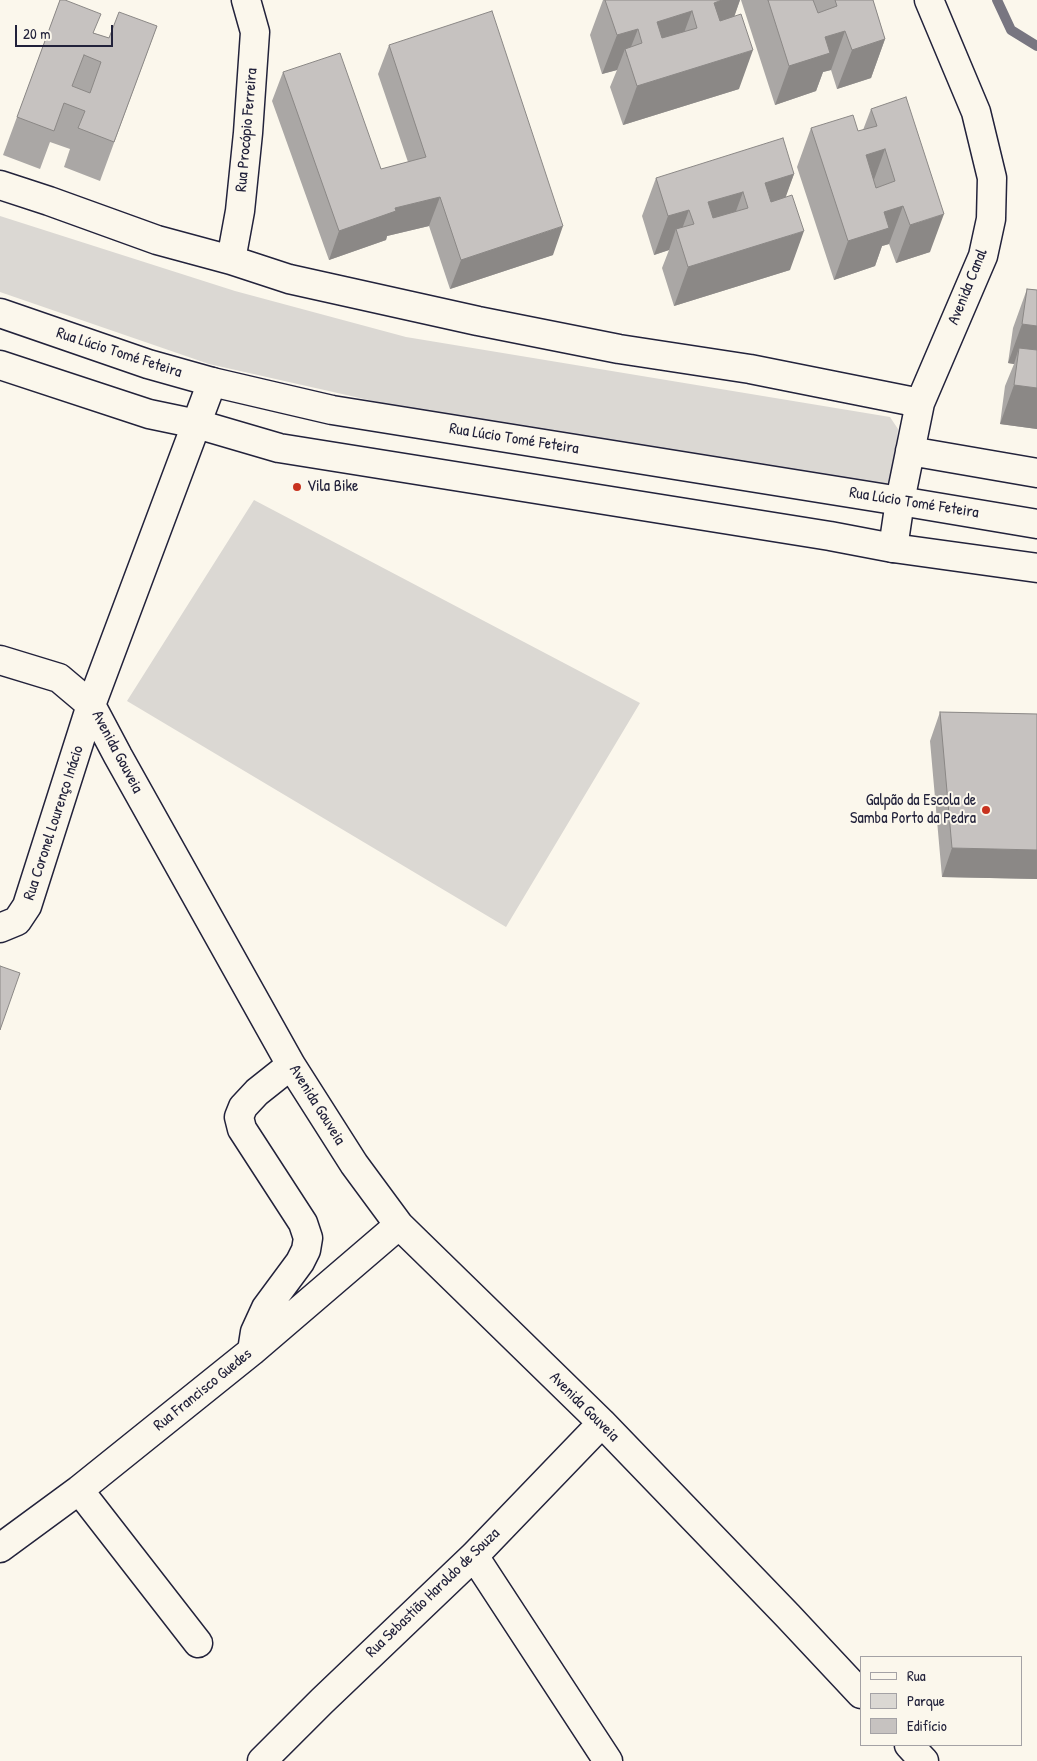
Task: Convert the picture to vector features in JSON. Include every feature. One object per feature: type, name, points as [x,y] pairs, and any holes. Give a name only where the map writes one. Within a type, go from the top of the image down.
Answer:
[{"type":"street","name":"Rua Procópio Ferreira","points":[[231,260],[240,211],[255,32],[246,0]]},
{"type":"street","name":"Avenida Canal","points":[[894,548],[900,501],[920,404],[983,256],[991,219],[992,178],[976,112],[929,0]]},
{"type":"street","points":[[0,185],[157,240],[231,260],[289,279],[478,321],[619,349],[750,369],[920,404]]},
{"type":"street","name":"Rua Lúcio Tomé Feteira","points":[[0,313],[148,364],[212,382],[332,410],[1037,524]]},
{"type":"street","points":[[0,366],[149,414],[198,424],[279,448],[820,534],[894,548],[1037,568]]},
{"type":"street","name":"Avenida Gouveia","points":[[212,382],[198,424],[92,705],[118,756],[291,1065],[354,1164],[399,1225],[602,1423],[860,1693]]},
{"type":"street","points":[[910,451],[1037,473]]},
{"type":"street","points":[[0,660],[59,678],[92,705]]},
{"type":"street","name":"Rua Coronel Lourenço Inácio","points":[[0,928],[17,921],[27,906],[92,705]]},
{"type":"street","points":[[252,1351],[255,1332],[266,1308],[300,1262],[306,1250],[308,1238],[303,1223],[242,1129],[239,1116],[243,1107],[257,1092],[291,1065]]},
{"type":"street","name":"Rua Francisco Guedes","points":[[0,1548],[79,1490],[252,1351],[399,1225]]},
{"type":"street","name":"Rua Sebastião Haroldo de Souza","points":[[262,1761],[474,1556],[602,1423]]},
{"type":"street","points":[[79,1490],[198,1643]]},
{"type":"street","points":[[474,1556],[608,1761]]},
{"type":"street","points":[[910,1746],[924,1761]]},
{"type":"green space","points":[[0,216],[235,291],[406,337],[890,417],[898,429],[893,478],[884,486],[382,403],[209,364],[0,292]]},
{"type":"green space","points":[[254,500],[640,703],[506,927],[127,701]]},
{"type":"building","points":[[60,0],[65,0],[101,14],[93,33],[109,38],[119,12],[157,26],[114,142],[78,128],[85,111],[64,103],[54,131],[17,117]],"holes":[[[84,55],[101,62],[90,93],[72,86]]]},
{"type":"building","points":[[605,0],[722,0],[714,3],[720,21],[741,14],[753,50],[637,86],[625,49],[642,43],[638,29],[617,35]],"holes":[[[692,11],[697,28],[662,38],[657,22]]]},
{"type":"building","points":[[768,0],[813,0],[818,13],[837,6],[835,0],[873,0],[885,39],[852,50],[845,31],[825,37],[830,53],[789,66]]},
{"type":"building","points":[[492,11],[563,226],[461,260],[440,197],[395,208],[396,211],[339,231],[283,72],[340,53],[381,169],[426,157],[389,45]]},
{"type":"building","points":[[906,97],[944,214],[910,225],[903,206],[884,212],[889,228],[848,241],[811,128],[853,115],[858,131],[877,126],[871,109]],"holes":[[[885,149],[895,181],[876,188],[866,155]]]},
{"type":"building","points":[[783,138],[794,174],[765,183],[771,202],[792,195],[804,231],[688,267],[676,229],[694,224],[689,210],[668,216],[656,178]],"holes":[[[743,192],[748,208],[713,218],[708,202]]]},
{"type":"building","points":[[1027,289],[1037,290],[1037,326],[1022,324]]},
{"type":"building","points":[[1019,348],[1037,350],[1037,388],[1014,385]]},
{"type":"building","name":"Galpão da Escola de Samba Porto da Pedra","points":[[940,712],[1037,714],[1037,850],[952,848]]},
{"type":"building","points":[[0,966],[20,973],[0,1030]]},
{"type":"waterway","points":[[997,0],[1011,30],[1037,46]]},
{"type":"place","name":"Vila Bike","points":[[297,487]]},
{"type":"place","name":"Galpão da Escola de Samba Porto da Pedra","points":[[986,810]]}]
